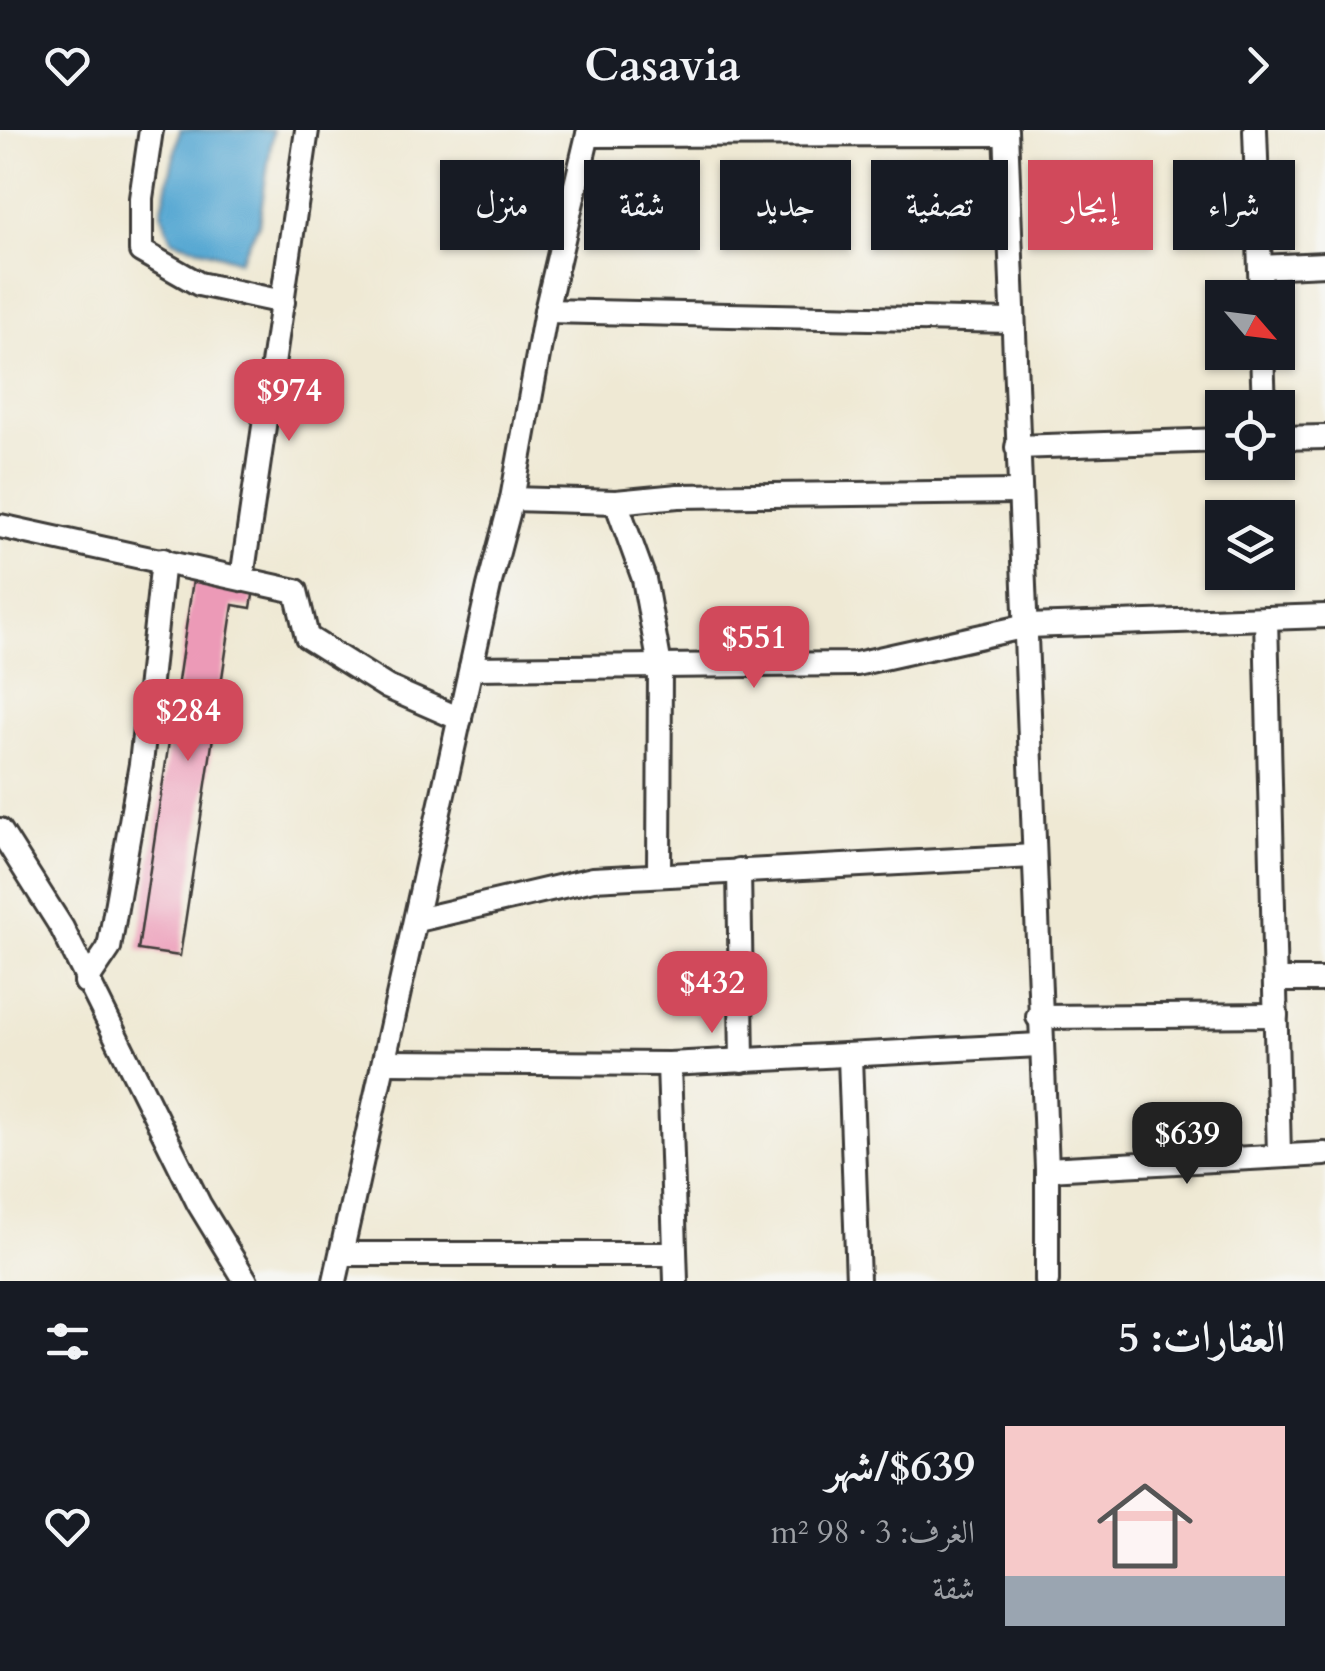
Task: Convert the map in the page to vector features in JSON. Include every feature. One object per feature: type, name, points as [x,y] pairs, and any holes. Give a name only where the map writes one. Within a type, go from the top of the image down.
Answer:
[{"type":"street","points":[[151,130],[141,198],[141,251],[199,284],[283,302]]},
{"type":"street","points":[[242,578],[307,130]]},
{"type":"street","points":[[1255,130],[1260,280]]},
{"type":"street","points":[[336,1281],[470,668],[512,499],[546,311],[588,132],[1006,132],[1016,446],[1027,626],[1038,1045],[1047,1169],[1047,1281]]},
{"type":"street","points":[[1260,267],[1325,264]]},
{"type":"street","points":[[546,311],[1012,321]]},
{"type":"street","points":[[1295,438],[1325,437]]},
{"type":"street","points":[[1016,446],[1205,440]]},
{"type":"street","points":[[512,499],[616,502],[678,496],[1018,492]]},
{"type":"street","points":[[616,502],[644,579],[660,666],[659,873]]},
{"type":"street","points":[[0,526],[296,591],[307,637],[387,687],[460,719]]},
{"type":"street","points":[[86,982],[108,948],[141,764],[163,560]]},
{"type":"street","points":[[470,668],[873,663],[1027,626],[1325,616]]},
{"type":"street","points":[[1266,618],[1279,1155]]},
{"type":"street","points":[[0,830],[62,928],[200,1204],[246,1281]]},
{"type":"street","points":[[417,920],[593,879],[1034,856]]},
{"type":"street","points":[[739,870],[742,1061]]},
{"type":"street","points":[[1275,980],[1325,980]]},
{"type":"street","points":[[1038,1018],[1276,1015]]},
{"type":"street","points":[[386,1062],[669,1064],[1038,1045]]},
{"type":"street","points":[[850,1057],[858,1281]]},
{"type":"street","points":[[669,1064],[676,1281]]},
{"type":"street","points":[[1047,1169],[1325,1154]]},
{"type":"street","points":[[342,1254],[675,1254]]},
{"type":"water","points":[[180,130],[273,130],[259,224],[239,261],[172,240],[161,212]]},
{"type":"building","points":[[193,580],[254,589],[251,608],[233,605],[180,956],[138,950]]}]
